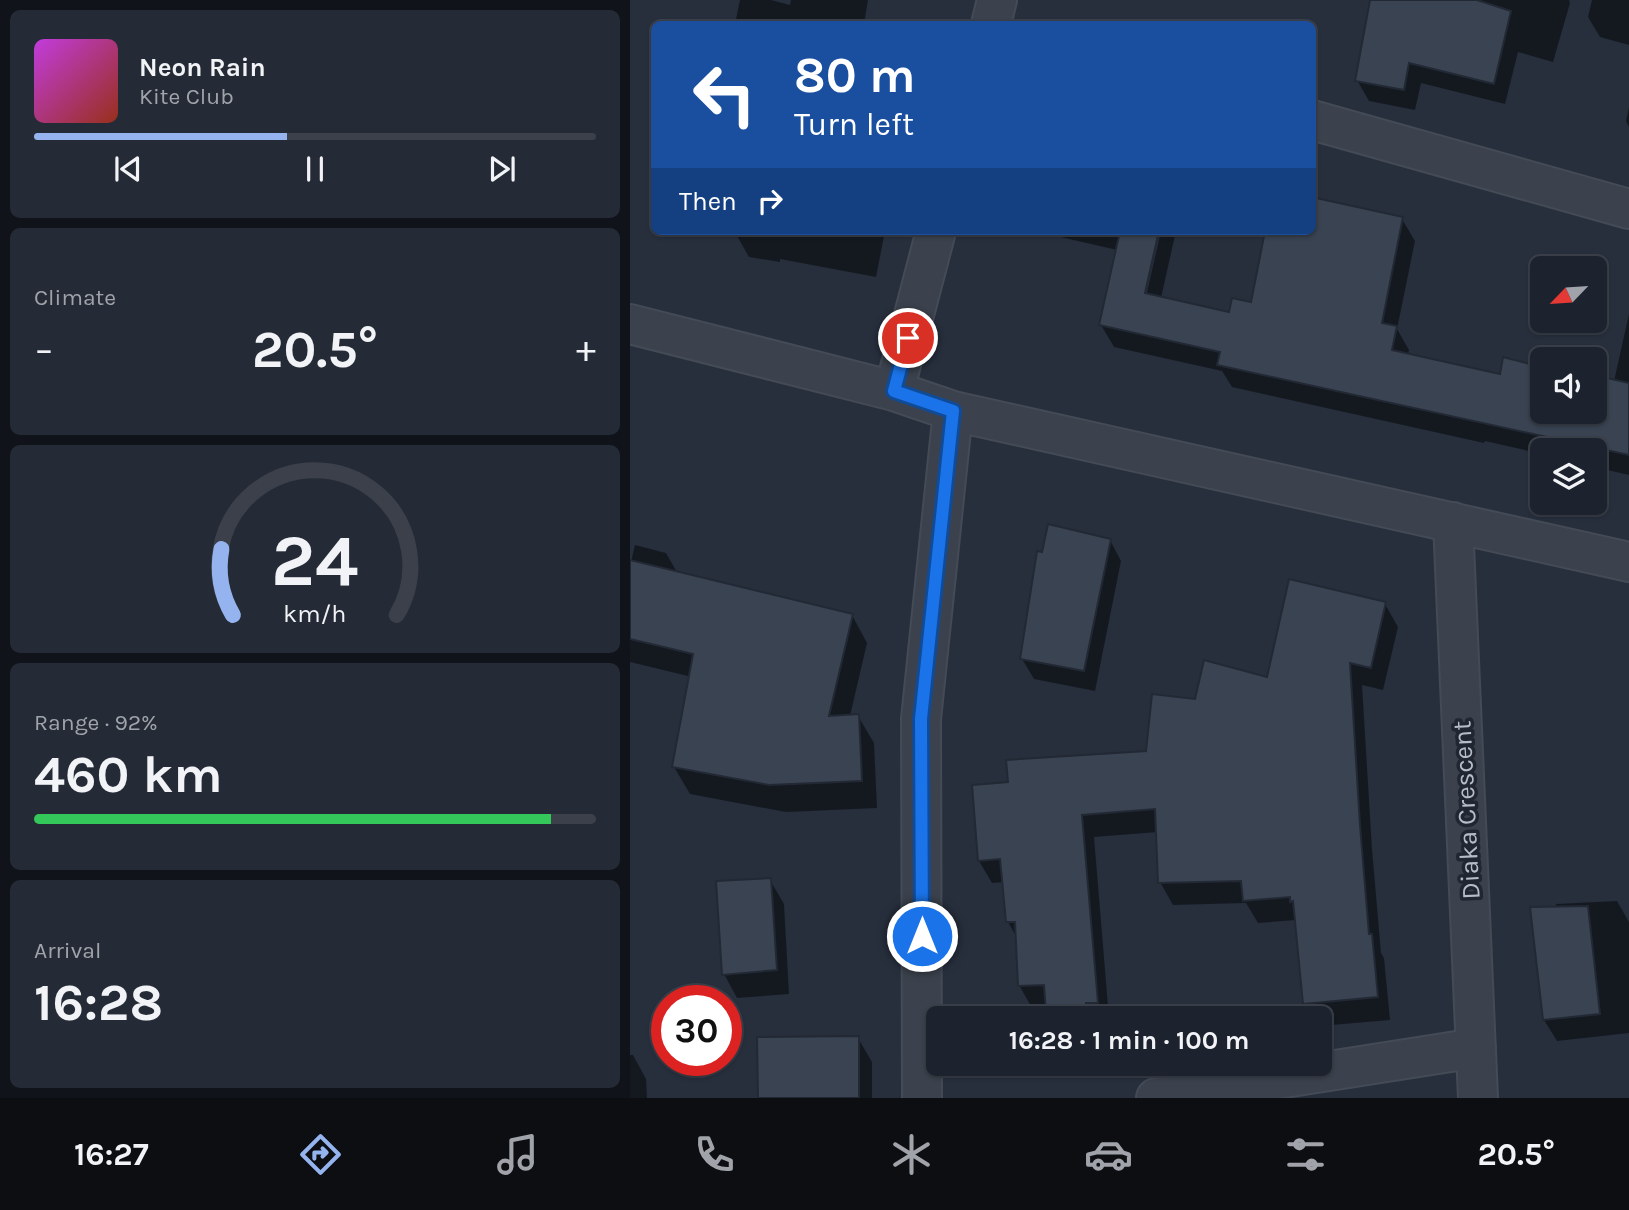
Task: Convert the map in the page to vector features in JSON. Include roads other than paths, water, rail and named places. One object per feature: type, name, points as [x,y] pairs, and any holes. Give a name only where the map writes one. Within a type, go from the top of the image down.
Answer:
[{"type":"street","points":[[992,21],[997,0]]},
{"type":"street","points":[[1316,121],[1629,209]]},
{"type":"street","points":[[894,391],[935,235]]},
{"type":"street","points":[[630,324],[894,391],[953,411],[1629,562]]},
{"type":"street","points":[[922,1098],[921,719],[953,411]]},
{"type":"street","name":"Diaka Crescent","points":[[1453,522],[1478,1098]]},
{"type":"street","points":[[1156,1098],[1476,1048]]}]
